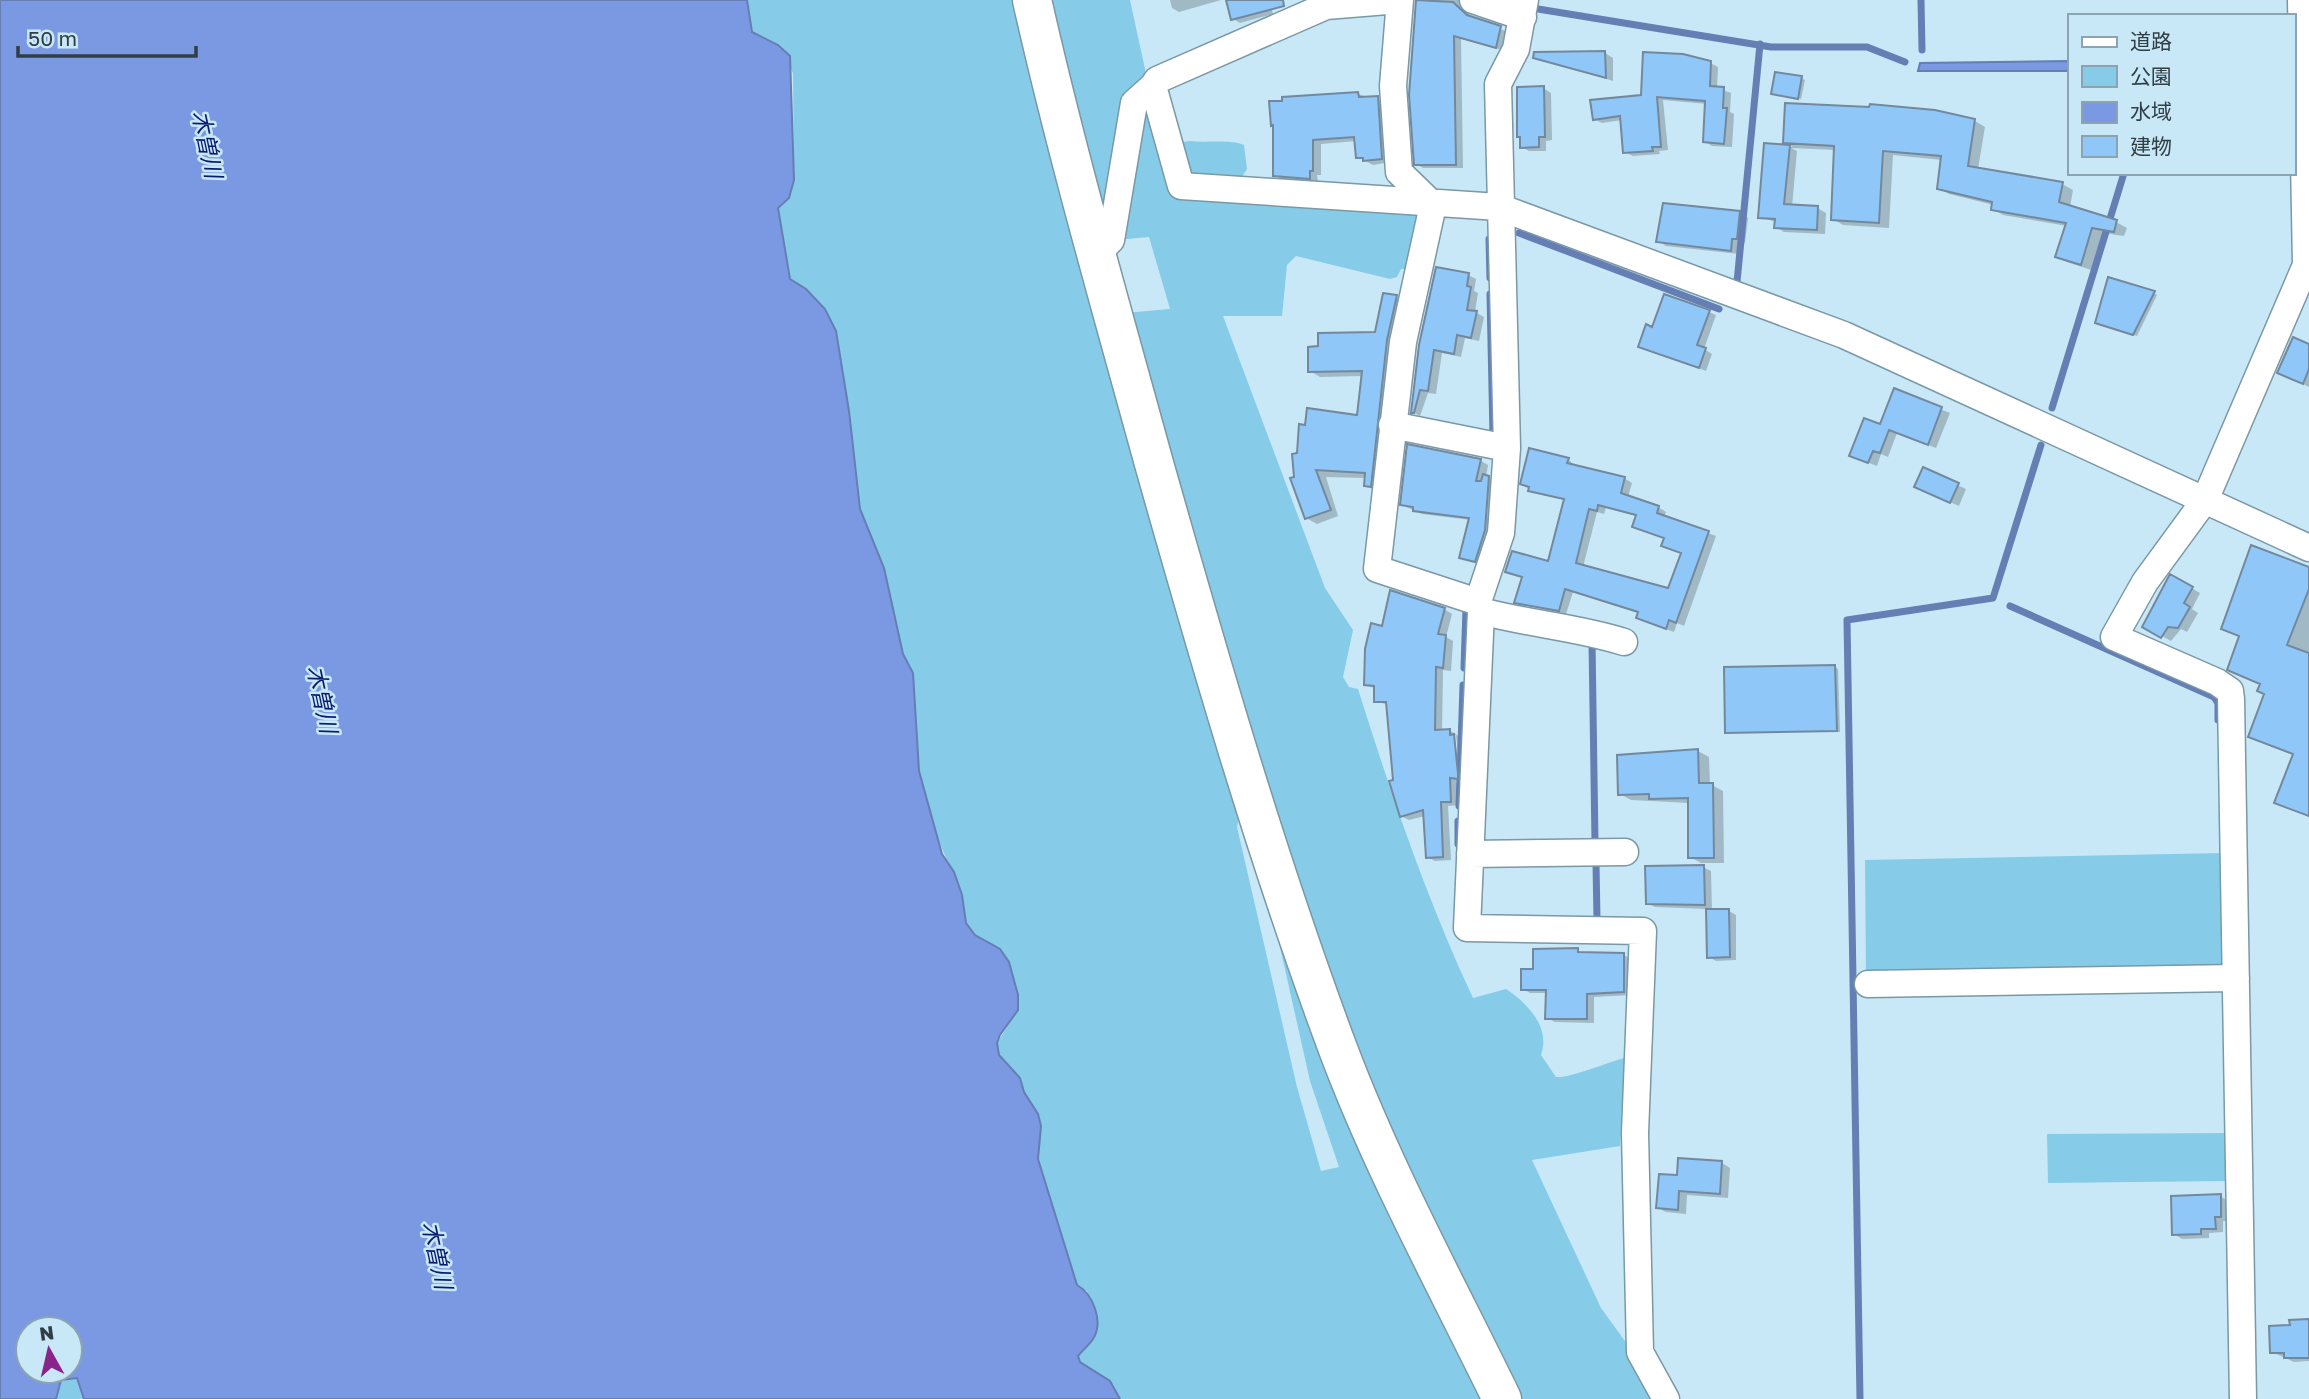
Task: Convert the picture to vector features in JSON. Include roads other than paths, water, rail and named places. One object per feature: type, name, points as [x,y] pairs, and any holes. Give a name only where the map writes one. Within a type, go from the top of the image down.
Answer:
[{"type":"street","points":[[1032,0],[1096,255],[1192,605],[1338,1051],[1434,1265],[1502,1399]]},
{"type":"street","points":[[1096,255],[1111,240],[1134,103],[1157,80],[1326,6],[1400,0],[1392,86],[1399,172],[1433,205]]},
{"type":"street","points":[[1473,0],[1524,8],[1516,49],[1498,84],[1507,448],[1501,533],[1479,607],[1467,928],[1643,931],[1635,1133],[1640,1352],[1666,1399]]},
{"type":"street","points":[[2242,1399],[2230,691],[2217,682],[2114,637],[2145,582],[2205,500],[2306,265],[2301,0]]},
{"type":"street","points":[[1153,86],[1181,186],[1433,205],[1499,207],[1844,335],[2309,548]]},
{"type":"street","points":[[1433,205],[1403,342],[1377,569],[1523,623],[1581,629],[1624,642]]},
{"type":"street","points":[[1392,425],[1507,448]]},
{"type":"street","points":[[1470,854],[1625,852]]},
{"type":"street","points":[[1868,984],[2235,978]]},
{"type":"water","name":"木曽川","points":[[0,0],[747,0],[752,32],[778,45],[790,56],[794,180],[789,198],[778,208],[790,279],[806,289],[825,309],[836,331],[849,411],[860,509],[884,568],[903,654],[913,673],[919,771],[942,854],[954,872],[962,895],[966,923],[975,935],[1000,949],[1009,962],[1018,995],[1018,1010],[1000,1035],[997,1043],[999,1055],[1020,1078],[1024,1092],[1038,1114],[1041,1126],[1038,1159],[1077,1285],[1088,1295],[1095,1309],[1096,1332],[1078,1356],[1080,1362],[1110,1381],[1120,1399],[84,1399],[79,1385],[84,1385],[84,1315],[14,1315],[14,1385],[60,1385],[56,1399],[0,1399]]},
{"type":"water","points":[[2068,61],[2068,71],[1918,71],[1920,63]]},
{"type":"waterway","points":[[1921,0],[1922,50]]},
{"type":"waterway","points":[[1538,9],[1771,47],[1867,47],[1905,62]]},
{"type":"waterway","points":[[1737,282],[1760,44]]},
{"type":"waterway","points":[[2052,408],[2123,175]]},
{"type":"waterway","points":[[1519,233],[1719,309]]},
{"type":"waterway","points":[[1489,239],[1490,278]]},
{"type":"waterway","points":[[1490,294],[1493,436]]},
{"type":"waterway","points":[[1860,1399],[1847,620],[1993,598],[2041,445]]},
{"type":"waterway","points":[[2010,606],[2214,697],[2218,703],[2218,720]]},
{"type":"waterway","points":[[1464,668],[1466,609]]},
{"type":"waterway","points":[[1588,642],[1592,642],[1595,842]]},
{"type":"waterway","points":[[1459,806],[1463,685]]},
{"type":"waterway","points":[[1458,821],[1458,844]]},
{"type":"waterway","points":[[1596,864],[1597,919]]}]
